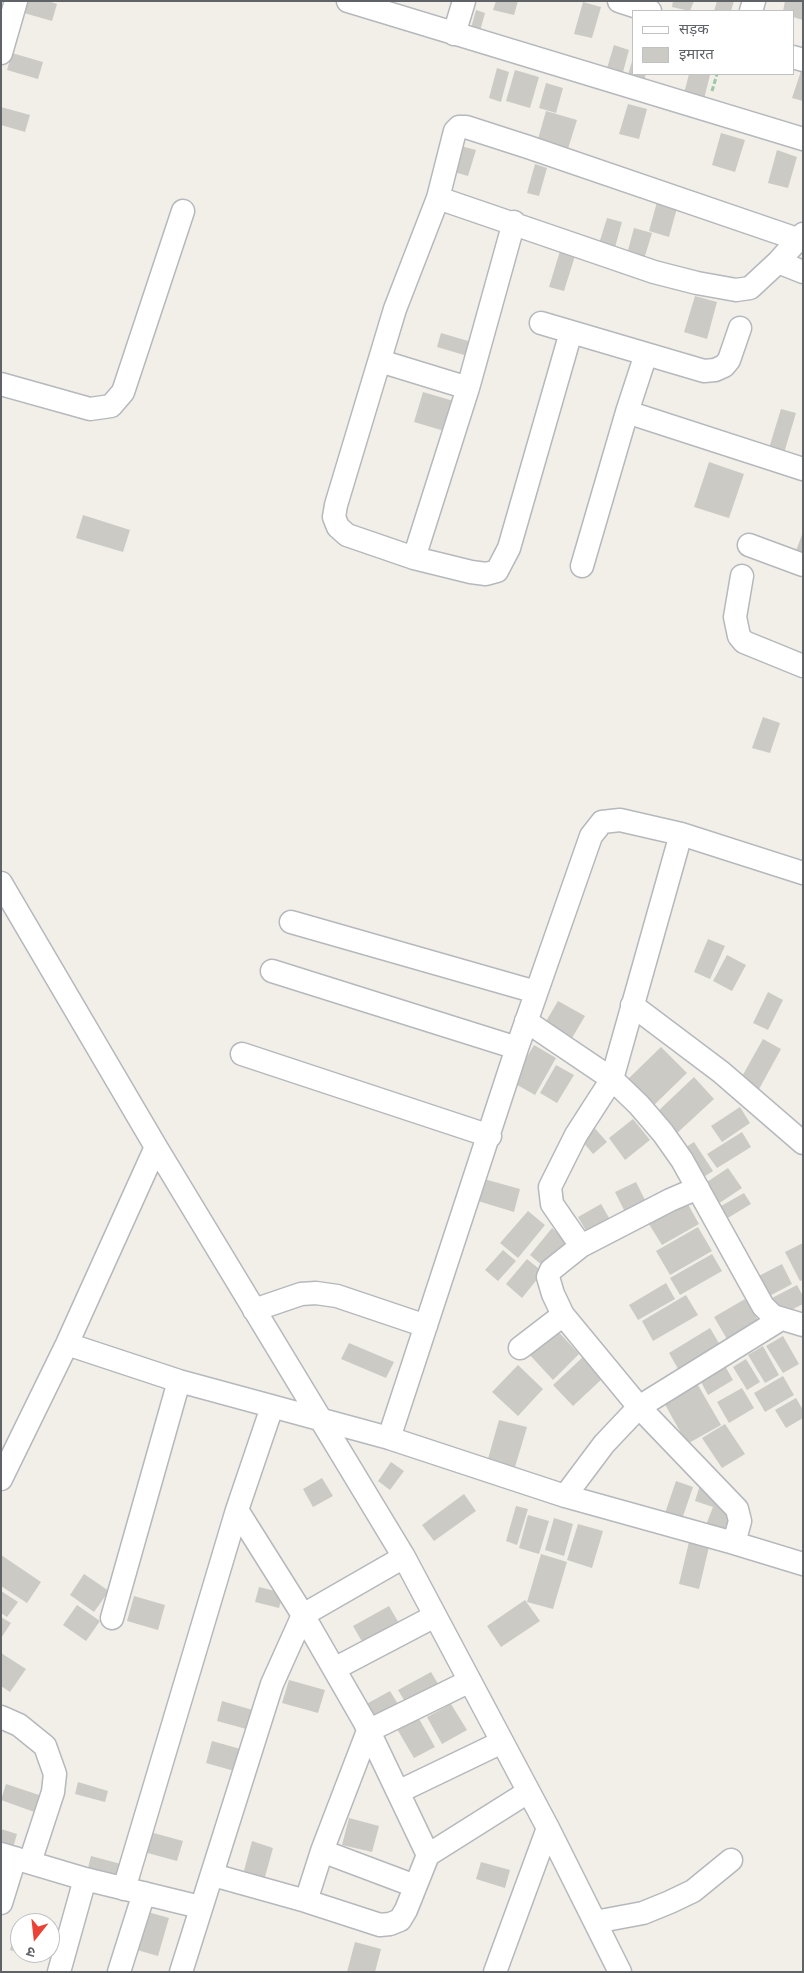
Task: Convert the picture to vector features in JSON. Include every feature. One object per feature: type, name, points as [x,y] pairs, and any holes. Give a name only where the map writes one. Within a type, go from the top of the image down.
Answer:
[{"type":"street","points":[[1,53],[16,1]]},
{"type":"street","points":[[348,1],[803,139]]},
{"type":"street","points":[[454,34],[464,1]]},
{"type":"street","points":[[619,1],[647,10]]},
{"type":"street","points":[[438,198],[514,222],[654,272],[697,283],[736,290],[750,288],[778,262],[800,236],[466,127],[459,127],[455,131],[438,198],[394,309],[334,517],[338,527],[347,535],[414,558],[486,574],[496,571],[502,564],[509,548],[571,332]]},
{"type":"street","points":[[1,384],[90,409],[111,406],[123,392],[183,211]]},
{"type":"street","points":[[414,558],[468,388],[514,222]]},
{"type":"street","points":[[778,262],[803,272]]},
{"type":"street","points":[[540,323],[704,371],[715,370],[724,366],[729,360],[740,328]]},
{"type":"street","points":[[582,566],[646,354]]},
{"type":"street","points":[[380,361],[468,388]]},
{"type":"street","points":[[627,412],[803,469]]},
{"type":"street","points":[[749,546],[803,565]]},
{"type":"street","points":[[742,576],[735,617],[739,636],[744,642],[803,666]]},
{"type":"street","points":[[389,1438],[490,1136],[526,1021],[591,836],[602,822],[620,820],[681,834],[803,873]]},
{"type":"street","points":[[581,1246],[552,1204],[550,1187],[576,1135],[612,1079],[681,834]]},
{"type":"street","points":[[1,883],[156,1147],[404,1557],[548,1828],[620,1972]]},
{"type":"street","points":[[291,922],[536,992]]},
{"type":"street","points":[[272,972],[517,1048]]},
{"type":"street","points":[[632,1005],[721,1072],[803,1143]]},
{"type":"street","points":[[526,1021],[612,1079],[663,1133],[698,1188],[763,1306],[773,1316],[803,1325]]},
{"type":"street","points":[[242,1054],[490,1136]]},
{"type":"street","points":[[1,1479],[67,1344],[156,1147]]},
{"type":"street","points":[[698,1188],[670,1200],[581,1246],[557,1263],[548,1277],[553,1294],[563,1315],[639,1407],[737,1508],[740,1521],[734,1543]]},
{"type":"street","points":[[254,1310],[301,1294],[316,1292],[337,1296],[426,1326]]},
{"type":"street","points":[[520,1348],[563,1315]]},
{"type":"street","points":[[565,1496],[604,1444],[639,1407],[781,1319]]},
{"type":"street","points":[[67,1344],[179,1380],[389,1438],[565,1496],[803,1564]]},
{"type":"street","points":[[112,1618],[179,1380]]},
{"type":"street","points":[[119,1972],[134,1891],[237,1510],[272,1407]]},
{"type":"street","points":[[237,1510],[304,1615],[334,1669],[368,1731],[428,1855]]},
{"type":"street","points":[[181,1972],[272,1684],[304,1615],[404,1557]]},
{"type":"street","points":[[334,1669],[435,1616]]},
{"type":"street","points":[[306,1901],[322,1851],[368,1731],[470,1681]]},
{"type":"street","points":[[1,1717],[19,1725],[45,1746],[55,1774],[53,1792],[16,1858],[1,1903]]},
{"type":"street","points":[[398,1792],[502,1742]]},
{"type":"street","points":[[213,1875],[306,1901],[380,1925],[390,1924],[400,1920],[428,1855],[528,1792]]},
{"type":"street","points":[[496,1972],[548,1828]]},
{"type":"street","points":[[322,1851],[415,1886]]},
{"type":"street","points":[[16,1858],[85,1879],[200,1907]]},
{"type":"street","points":[[595,1922],[643,1913],[670,1902],[693,1891],[731,1860]]},
{"type":"street","points":[[59,1972],[85,1879]]},
{"type":"building","points":[[27,1],[48,1],[57,4],[52,21],[24,13]]},
{"type":"building","points":[[496,1],[518,1],[514,15],[493,10]]},
{"type":"building","points":[[673,1],[694,1],[690,10],[672,7]]},
{"type":"building","points":[[717,1],[734,1],[731,10],[714,10]]},
{"type":"building","points":[[785,1],[803,1],[803,20],[794,17],[794,10],[783,10]]},
{"type":"building","points":[[583,2],[601,7],[592,38],[574,34]]},
{"type":"building","points":[[476,10],[485,13],[478,38],[469,35]]},
{"type":"building","points":[[614,45],[629,50],[620,83],[604,78]]},
{"type":"building","points":[[12,53],[43,62],[38,79],[7,70]]},
{"type":"building","points":[[632,61],[632,75],[646,75],[641,89],[625,85]]},
{"type":"building","points":[[497,68],[509,72],[501,102],[489,98]]},
{"type":"building","points":[[515,70],[539,77],[530,108],[506,101]]},
{"type":"building","points":[[801,71],[803,71],[803,101],[792,98]]},
{"type":"building","points":[[689,75],[710,75],[703,103],[683,97]]},
{"type":"building","points":[[546,83],[563,88],[556,113],[539,108]]},
{"type":"building","points":[[628,104],[647,109],[639,139],[619,134]]},
{"type":"building","points":[[1,107],[30,115],[25,132],[1,125]]},
{"type":"building","points":[[546,111],[577,120],[566,155],[536,146]]},
{"type":"building","points":[[721,133],[745,140],[735,172],[712,165]]},
{"type":"building","points":[[461,146],[476,150],[468,176],[454,172]]},
{"type":"building","points":[[777,150],[797,157],[788,188],[768,183]]},
{"type":"building","points":[[535,164],[547,168],[539,196],[527,193]]},
{"type":"building","points":[[657,202],[677,208],[669,237],[649,231]]},
{"type":"building","points":[[607,218],[622,222],[614,251],[598,247]]},
{"type":"building","points":[[634,228],[652,233],[644,259],[627,254]]},
{"type":"building","points":[[560,251],[575,256],[564,291],[549,287]]},
{"type":"building","points":[[695,296],[717,302],[707,339],[684,332]]},
{"type":"building","points":[[441,333],[475,343],[471,357],[437,347]]},
{"type":"building","points":[[423,392],[457,402],[448,432],[414,422]]},
{"type":"building","points":[[781,409],[796,413],[784,453],[769,448]]},
{"type":"building","points":[[709,462],[744,474],[729,518],[694,507]]},
{"type":"building","points":[[83,515],[130,530],[123,552],[76,538]]},
{"type":"building","points":[[803,532],[803,560],[794,556]]},
{"type":"building","points":[[763,717],[780,723],[770,753],[752,748]]},
{"type":"building","points":[[708,939],[725,946],[710,979],[694,972]]},
{"type":"building","points":[[727,955],[746,965],[732,991],[713,981]]},
{"type":"building","points":[[768,992],[783,1000],[768,1030],[753,1023]]},
{"type":"building","points":[[558,1001],[585,1016],[572,1038],[545,1023]]},
{"type":"building","points":[[763,1039],[781,1049],[758,1091],[740,1080]]},
{"type":"building","points":[[534,1045],[556,1058],[535,1095],[512,1082]]},
{"type":"building","points":[[661,1047],[687,1073],[652,1107],[626,1081]]},
{"type":"building","points":[[556,1065],[574,1075],[557,1103],[540,1093]]},
{"type":"building","points":[[694,1077],[714,1099],[676,1134],[656,1113]]},
{"type":"building","points":[[740,1107],[750,1123],[722,1142],[711,1126]]},
{"type":"building","points":[[633,1119],[650,1140],[625,1160],[609,1138]]},
{"type":"building","points":[[592,1125],[607,1142],[593,1154],[578,1136]]},
{"type":"building","points":[[742,1132],[751,1147],[717,1168],[707,1154]]},
{"type":"building","points":[[694,1142],[713,1171],[699,1180],[680,1151]]},
{"type":"building","points":[[728,1168],[742,1188],[715,1206],[701,1186]]},
{"type":"building","points":[[484,1179],[520,1189],[514,1212],[478,1201]]},
{"type":"building","points":[[636,1182],[648,1206],[627,1216],[615,1192]]},
{"type":"building","points":[[744,1193],[751,1204],[721,1222],[714,1210]]},
{"type":"building","points":[[685,1199],[699,1224],[662,1245],[647,1221]]},
{"type":"building","points":[[601,1204],[612,1223],[589,1236],[578,1217]]},
{"type":"building","points":[[528,1211],[545,1225],[518,1258],[500,1243]]},
{"type":"building","points":[[698,1227],[712,1251],[670,1275],[656,1251]]},
{"type":"building","points":[[552,1228],[567,1240],[544,1267],[530,1255]]},
{"type":"building","points":[[803,1243],[803,1280],[800,1281],[785,1252]]},
{"type":"building","points":[[503,1250],[516,1261],[498,1281],[485,1270]]},
{"type":"building","points":[[712,1254],[722,1271],[680,1295],[670,1278]]},
{"type":"building","points":[[527,1259],[543,1272],[522,1298],[506,1284]]},
{"type":"building","points":[[782,1264],[792,1284],[762,1300],[751,1280]]},
{"type":"building","points":[[666,1283],[675,1299],[638,1320],[629,1305]]},
{"type":"building","points":[[797,1285],[803,1296],[803,1304],[781,1315],[772,1298]]},
{"type":"building","points":[[686,1295],[698,1315],[653,1341],[642,1321]]},
{"type":"building","points":[[745,1299],[763,1328],[731,1346],[714,1317]]},
{"type":"building","points":[[555,1328],[579,1354],[553,1380],[528,1353]]},
{"type":"building","points":[[710,1328],[723,1350],[681,1374],[669,1353]]},
{"type":"building","points":[[783,1336],[799,1364],[783,1373],[766,1346]]},
{"type":"building","points":[[349,1343],[394,1362],[386,1378],[341,1359]]},
{"type":"building","points":[[763,1346],[779,1375],[765,1383],[748,1355]]},
{"type":"building","points":[[583,1357],[603,1378],[573,1406],[553,1385]]},
{"type":"building","points":[[746,1359],[760,1382],[747,1390],[733,1367]]},
{"type":"building","points":[[518,1365],[543,1389],[518,1416],[492,1392]]},
{"type":"building","points":[[725,1366],[733,1380],[708,1395],[700,1380]]},
{"type":"building","points":[[783,1376],[794,1395],[765,1412],[754,1393]]},
{"type":"building","points":[[695,1380],[721,1425],[687,1444],[662,1399]]},
{"type":"building","points":[[742,1388],[754,1408],[729,1423],[717,1402]]},
{"type":"building","points":[[796,1398],[803,1410],[803,1418],[786,1428],[775,1410]]},
{"type":"building","points":[[499,1420],[527,1427],[515,1467],[488,1459]]},
{"type":"building","points":[[725,1424],[745,1454],[722,1468],[702,1438]]},
{"type":"building","points":[[391,1462],[404,1471],[390,1490],[378,1481]]},
{"type":"building","points":[[322,1478],[333,1496],[313,1507],[303,1489]]},
{"type":"building","points":[[702,1479],[734,1510],[727,1532],[706,1525],[713,1507],[695,1501]]},
{"type":"building","points":[[676,1481],[693,1487],[681,1522],[664,1516]]},
{"type":"building","points":[[464,1494],[476,1511],[434,1541],[422,1525]]},
{"type":"building","points":[[516,1506],[528,1509],[517,1545],[506,1541]]},
{"type":"building","points":[[528,1515],[549,1521],[539,1554],[519,1548]]},
{"type":"building","points":[[554,1518],[573,1524],[564,1556],[545,1550]]},
{"type":"building","points":[[578,1524],[603,1531],[592,1568],[567,1560]]},
{"type":"building","points":[[689,1542],[709,1547],[699,1589],[679,1584]]},
{"type":"building","points":[[541,1554],[567,1562],[553,1609],[527,1602]]},
{"type":"building","points":[[1,1555],[41,1582],[27,1603],[1,1586]]},
{"type":"building","points":[[84,1574],[109,1591],[94,1612],[70,1595]]},
{"type":"building","points":[[259,1587],[283,1593],[279,1608],[255,1602]]},
{"type":"building","points":[[1,1591],[18,1602],[7,1617],[1,1613]]},
{"type":"building","points":[[134,1596],[165,1605],[158,1630],[127,1621]]},
{"type":"building","points":[[525,1600],[540,1621],[501,1647],[487,1626]]},
{"type":"building","points":[[77,1605],[100,1621],[86,1641],[63,1625]]},
{"type":"building","points":[[389,1606],[400,1625],[364,1645],[353,1626]]},
{"type":"building","points":[[1,1617],[11,1623],[1,1638]]},
{"type":"building","points":[[1,1653],[26,1669],[10,1692],[1,1686]]},
{"type":"building","points":[[431,1672],[440,1687],[407,1705],[398,1690]]},
{"type":"building","points":[[289,1680],[325,1690],[318,1713],[282,1703]]},
{"type":"building","points":[[390,1691],[401,1709],[371,1725],[361,1707]]},
{"type":"building","points":[[222,1701],[256,1711],[250,1730],[217,1721]]},
{"type":"building","points":[[451,1704],[467,1730],[442,1744],[427,1717]]},
{"type":"building","points":[[418,1717],[435,1747],[414,1758],[397,1729]]},
{"type":"building","points":[[212,1741],[244,1750],[238,1772],[206,1763]]},
{"type":"building","points":[[78,1782],[108,1791],[105,1802],[75,1794]]},
{"type":"building","points":[[6,1784],[42,1796],[37,1813],[1,1800]]},
{"type":"building","points":[[349,1818],[379,1826],[372,1852],[342,1845]]},
{"type":"building","points":[[1,1829],[17,1834],[12,1851],[1,1848]]},
{"type":"building","points":[[150,1832],[183,1841],[177,1861],[144,1852]]},
{"type":"building","points":[[252,1841],[273,1848],[263,1884],[242,1878]]},
{"type":"building","points":[[91,1856],[121,1864],[115,1884],[86,1876]]},
{"type":"building","points":[[481,1862],[510,1870],[505,1888],[476,1879]]},
{"type":"building","points":[[148,1912],[169,1918],[158,1956],[137,1950]]},
{"type":"building","points":[[355,1942],[381,1949],[375,1972],[347,1972]]}]
